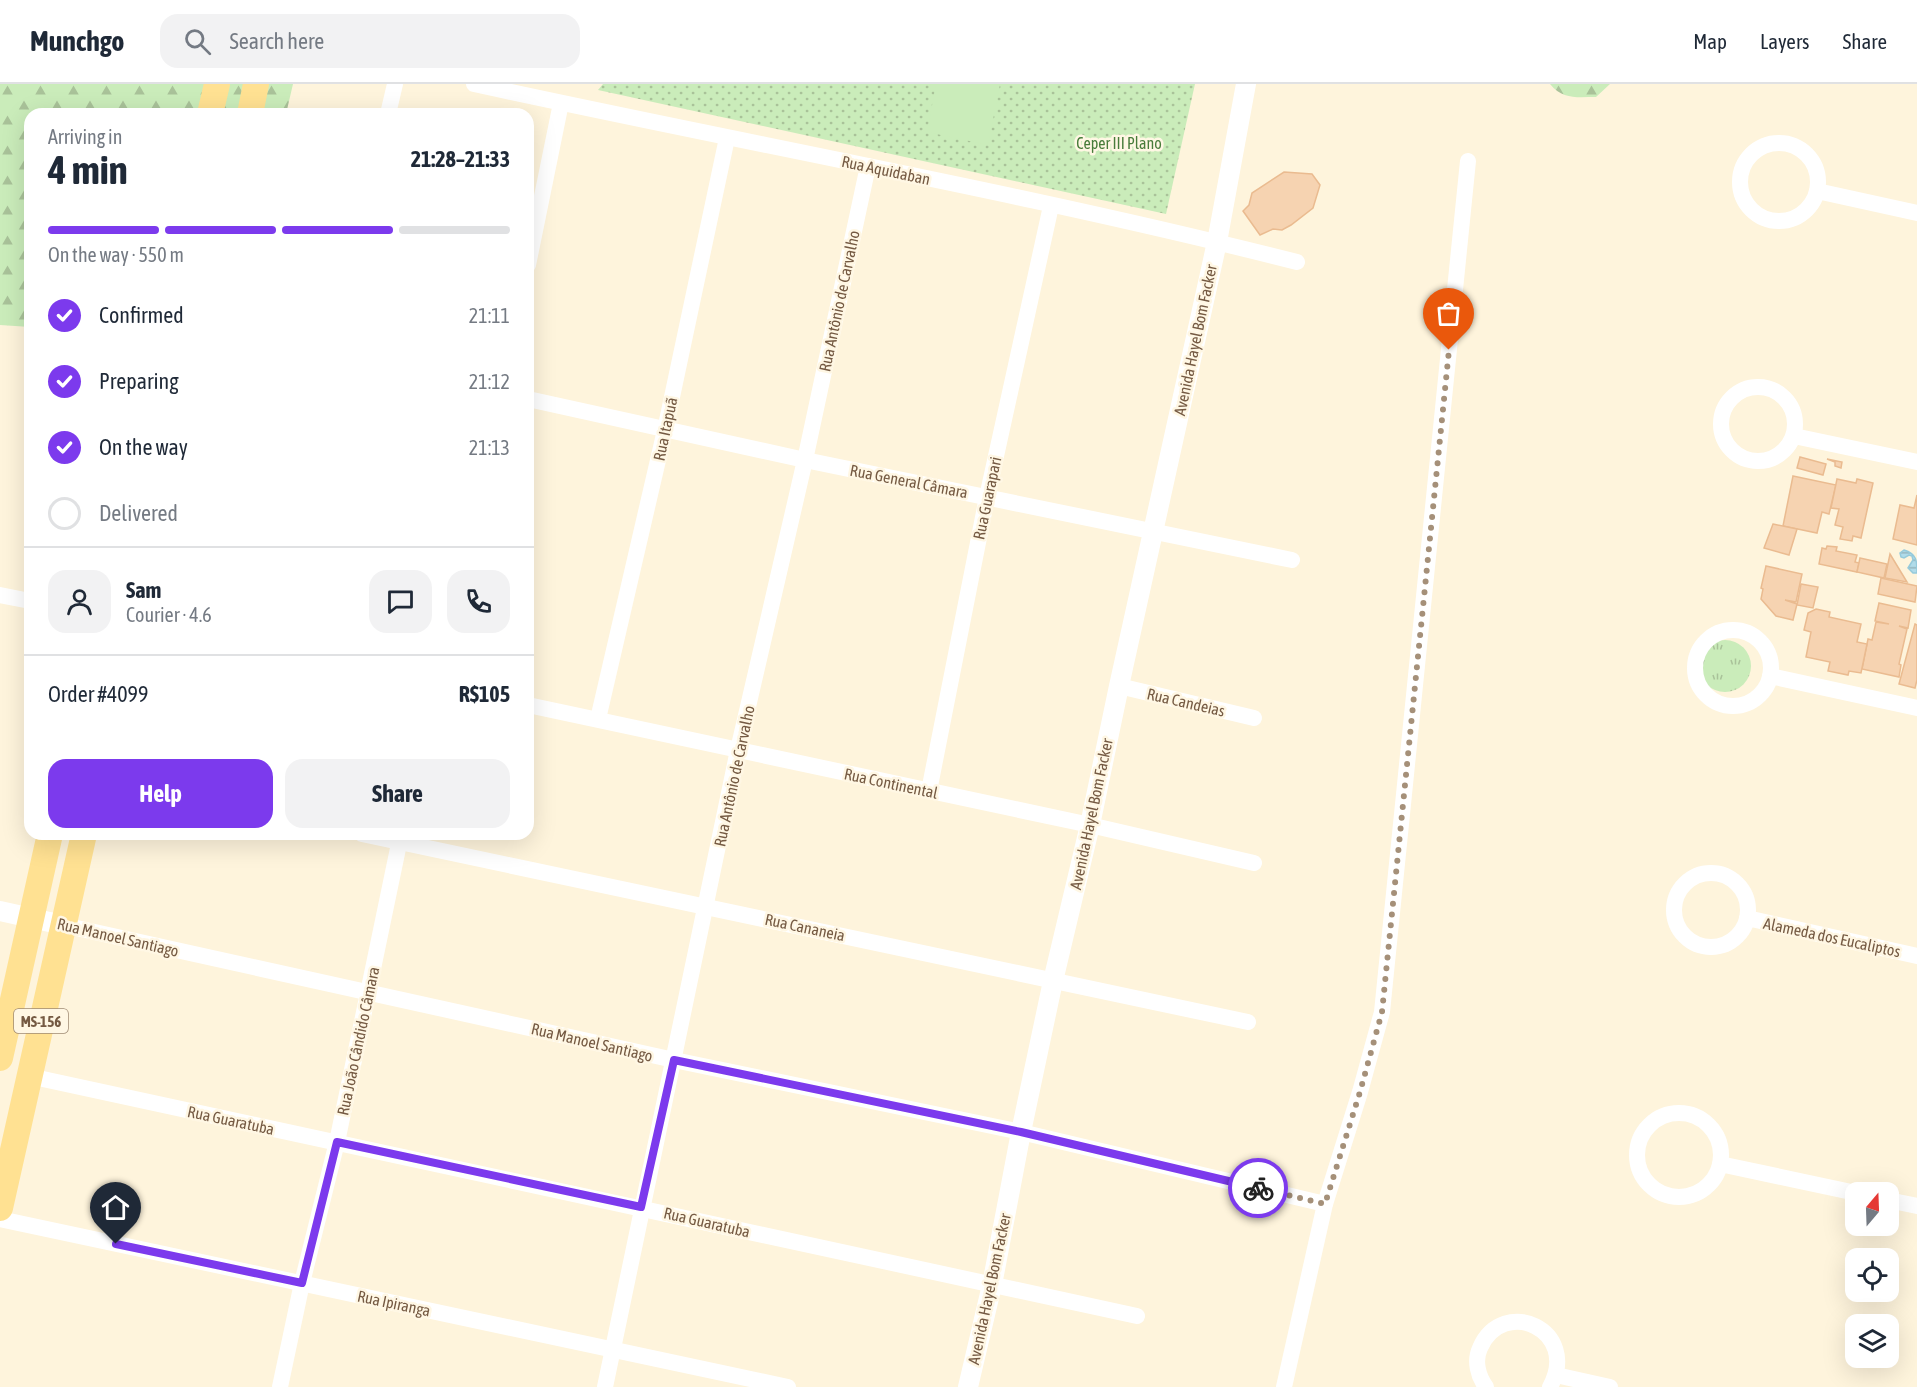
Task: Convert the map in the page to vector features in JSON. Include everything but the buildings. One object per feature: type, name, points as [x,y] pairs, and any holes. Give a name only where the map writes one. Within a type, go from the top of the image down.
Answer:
[{"type":"main road","points":[[211,108],[217,84]]},
{"type":"main road","points":[[251,108],[256,84]]},
{"type":"main road","points":[[0,1058],[49,840]]},
{"type":"main road","name":"MS-156","points":[[0,1208],[83,840]]},
{"type":"street","points":[[389,108],[394,84]]},
{"type":"street","name":"Rua Aquidaban","points":[[474,84],[868,166],[1217,242],[1297,262]]},
{"type":"street","name":"Avenida Hayel Bom Facker","points":[[968,1387],[992,1285],[1053,981],[1090,825],[1217,242],[1246,84]]},
{"type":"street","points":[[534,236],[561,103]]},
{"type":"street","name":"Rua Itapuã","points":[[598,720],[665,430],[727,138]]},
{"type":"street","points":[[1786,144],[1798,148],[1815,166],[1818,178],[1817,191],[1812,203],[1803,213],[1791,219],[1778,221],[1765,218],[1745,201],[1740,176],[1744,164],[1752,154],[1768,145],[1786,144]]},
{"type":"street","points":[[1284,1387],[1325,1204],[1382,1012],[1468,161]]},
{"type":"street","name":"Rua Antônio de Carvalho","points":[[605,1387],[738,750],[805,460],[868,166]]},
{"type":"street","points":[[1817,191],[1917,213]]},
{"type":"street","name":"Rua Guarapari","points":[[929,791],[987,497],[1051,206]]},
{"type":"street","points":[[1753,386],[1766,387],[1787,399],[1794,410],[1796,423],[1794,435],[1780,454],[1769,460],[1745,459],[1734,453],[1726,443],[1721,420],[1724,409],[1731,398],[1741,390],[1753,386]]},
{"type":"street","name":"Rua General Câmara","points":[[534,400],[805,460],[1292,560]]},
{"type":"street","points":[[1794,435],[1917,462]]},
{"type":"street","points":[[0,596],[24,600]]},
{"type":"street","points":[[1739,630],[1751,634],[1761,642],[1771,664],[1770,676],[1765,687],[1756,697],[1746,703],[1733,705],[1720,703],[1709,697],[1701,687],[1696,676],[1695,663],[1706,641],[1721,632],[1739,630]]},
{"type":"street","points":[[1770,676],[1917,708]]},
{"type":"street","name":"Rua Candeias","points":[[1119,686],[1254,718]]},
{"type":"street","name":"Rua Continental","points":[[534,706],[1090,825],[1254,863]]},
{"type":"street","name":"Rua João Cândido Câmara","points":[[280,1387],[302,1283],[337,1142],[400,840]]},
{"type":"street","name":"Rua Cananeia","points":[[409,840],[1248,1022]]},
{"type":"street","name":"Alameda dos Eucaliptos","points":[[1714,873],[1726,876],[1737,883],[1744,893],[1748,906],[1747,918],[1735,938],[1713,947],[1702,946],[1691,941],[1676,923],[1673,912],[1675,899],[1680,888],[1695,876],[1714,873]]},
{"type":"street","name":"Rua Manoel Santiago","points":[[0,911],[674,1060],[1021,1132],[1325,1204]]},
{"type":"street","name":"Alameda dos Eucaliptos","points":[[1747,918],[1917,956]]},
{"type":"street","name":"Rua Guaratuba","points":[[29,1076],[1137,1316]]},
{"type":"street","points":[[1669,1114],[1690,1115],[1708,1125],[1716,1136],[1720,1149],[1720,1164],[1715,1176],[1701,1190],[1681,1197],[1668,1195],[1655,1189],[1645,1180],[1639,1168],[1637,1155],[1639,1141],[1656,1119],[1669,1114]]},
{"type":"street","points":[[1720,1164],[1845,1191]]},
{"type":"street","points":[[1899,1202],[1917,1206]]},
{"type":"street","name":"Rua Ipiranga","points":[[0,1219],[788,1387]]},
{"type":"street","points":[[1486,1387],[1477,1366],[1478,1353],[1484,1340],[1493,1330],[1510,1323],[1530,1323],[1551,1338],[1558,1362],[1553,1381],[1610,1387]]},
{"type":"green space","points":[[0,84],[293,84],[287,108],[24,108],[24,327],[0,325]]},
{"type":"green space","name":"Ceper III Plano","points":[[603,84],[1195,84],[1166,214],[598,90]]},
{"type":"green space","points":[[936,84],[1000,84],[988,145],[927,132]]},
{"type":"green space","points":[[1550,84],[1610,84],[1596,97],[1583,97],[1565,95]]},
{"type":"green space","points":[[1725,640],[1735,642],[1743,648],[1749,656],[1751,666],[1749,676],[1743,684],[1735,690],[1725,692],[1715,690],[1707,684],[1701,676],[1699,666],[1701,656],[1707,648],[1715,642]]},
{"type":"water","points":[[1904,550],[1912,554],[1915,559],[1917,573],[1913,573],[1908,568],[1913,560],[1912,556],[1901,557],[1900,553]]},
{"type":"way so far","points":[[1258,1188],[1325,1204],[1382,1012],[1449,350]]},
{"type":"route","points":[[116,1244],[302,1283],[337,1142],[641,1207],[674,1060],[1021,1132],[1258,1188]]}]
